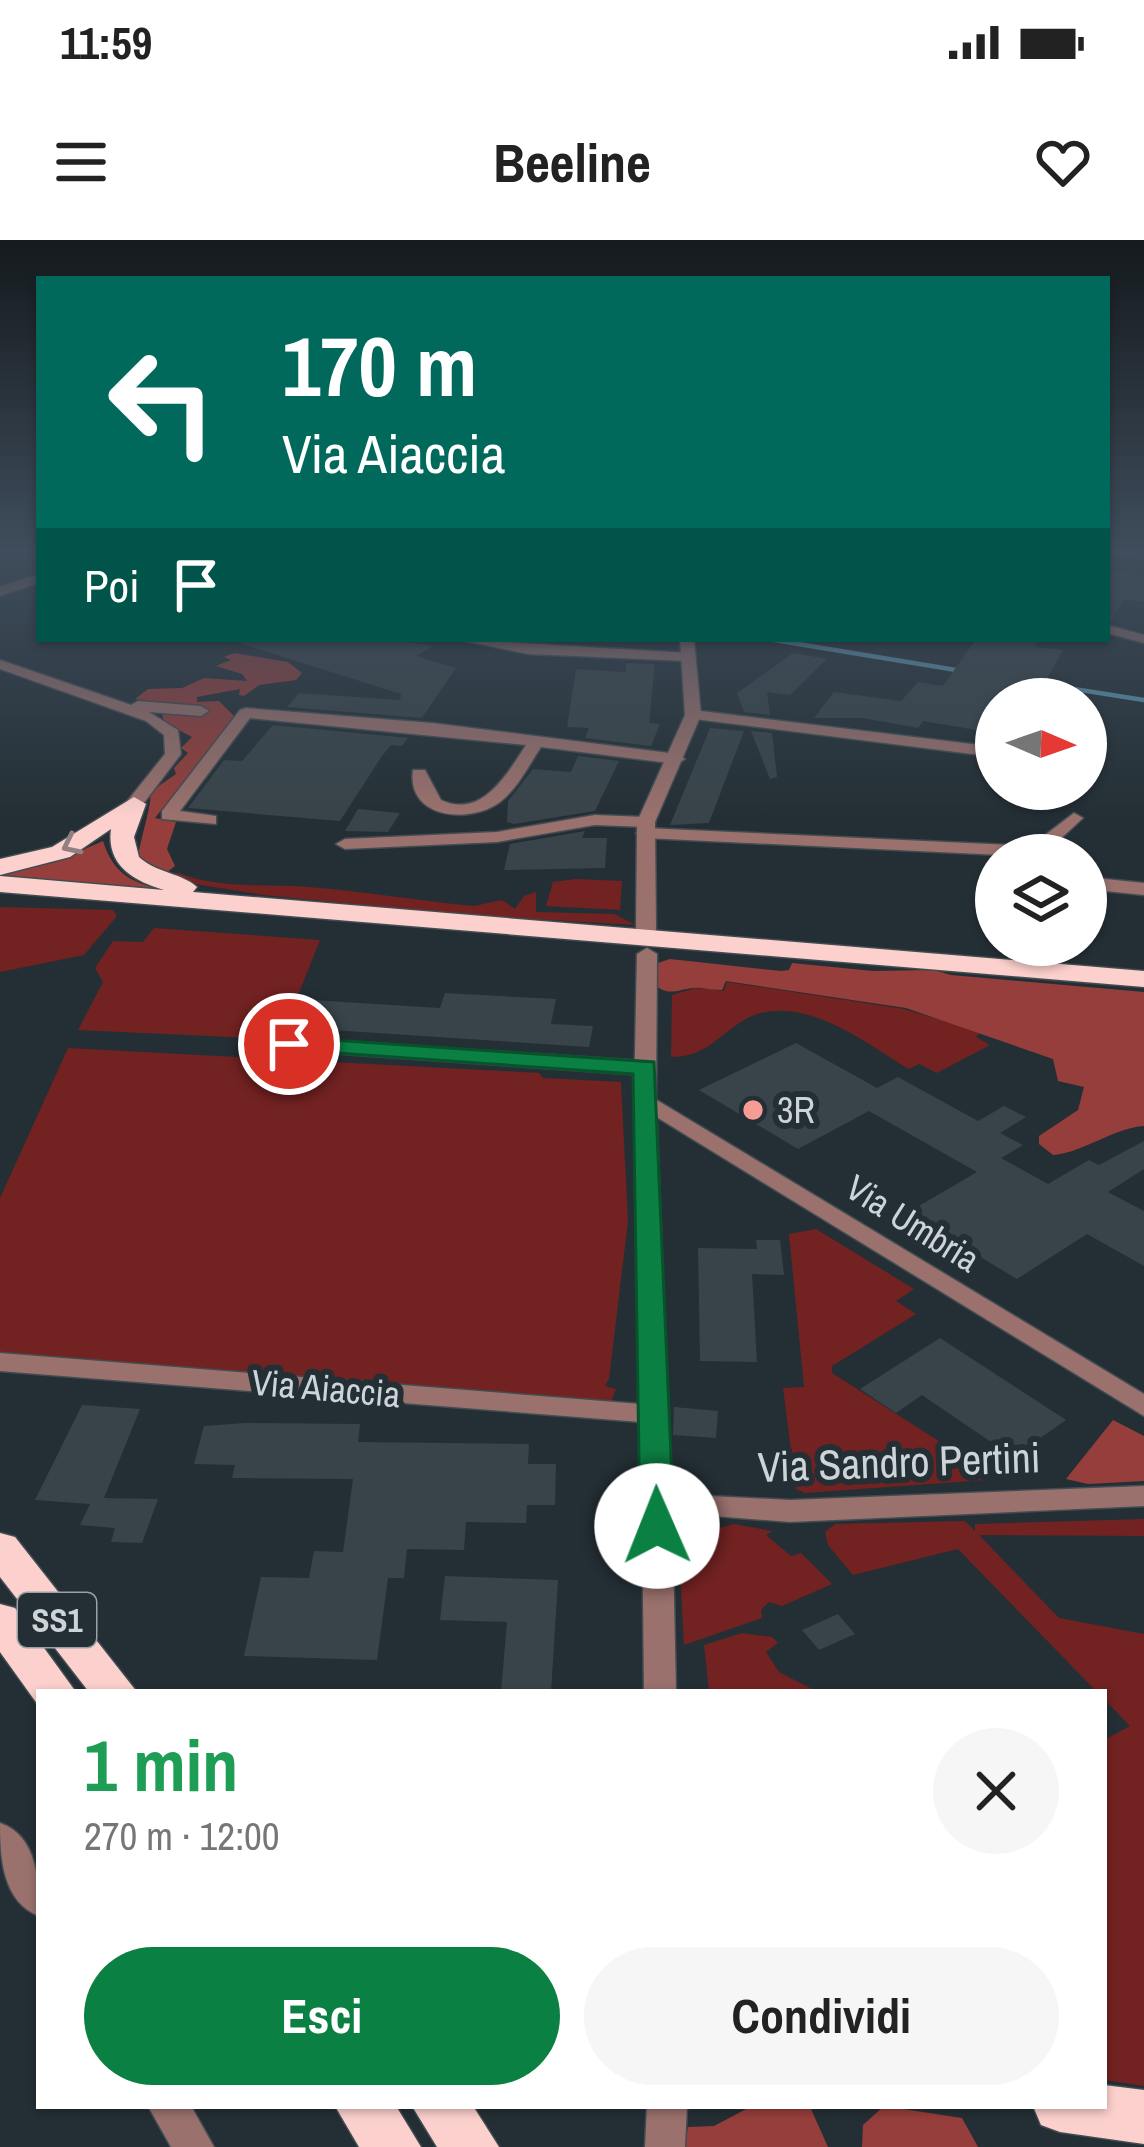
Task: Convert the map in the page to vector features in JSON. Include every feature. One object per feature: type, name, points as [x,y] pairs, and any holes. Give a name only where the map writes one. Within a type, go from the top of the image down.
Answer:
[{"type":"highway","points":[[0,867],[44,858],[80,842],[134,804]]},
{"type":"highway","points":[[134,804],[120,841],[128,861],[148,878],[399,919]]},
{"type":"highway","points":[[0,884],[1144,980]]},
{"type":"highway","points":[[0,898],[231,906]]},
{"type":"highway","points":[[1002,968],[1144,968]]},
{"type":"highway","name":"SS1","points":[[0,1548],[113,1689]]},
{"type":"highway","name":"SS1","points":[[0,1620],[52,1689]]},
{"type":"highway","points":[[364,2109],[393,2147]]},
{"type":"highway","points":[[1083,2109],[1144,2117]]},
{"type":"street","points":[[481,642],[528,650],[688,648],[693,715],[646,827],[645,1100],[660,1689]]},
{"type":"street","points":[[0,664],[164,726],[175,743],[165,767],[134,804]]},
{"type":"street","points":[[118,705],[201,712]]},
{"type":"street","points":[[210,820],[168,815],[246,713],[538,740],[677,759]]},
{"type":"street","points":[[693,715],[975,749]]},
{"type":"street","points":[[418,773],[420,791],[434,806],[448,810],[475,807],[494,799],[538,740]]},
{"type":"street","points":[[1060,834],[1074,818]]},
{"type":"street","points":[[345,844],[496,837],[595,820],[975,848]]},
{"type":"street","points":[[1107,885],[1144,889]]},
{"type":"street","points":[[280,1044],[645,1068]]},
{"type":"street","name":"Via Umbria","points":[[645,1100],[1144,1407]]},
{"type":"street","name":"Via Aiaccia","points":[[0,1362],[653,1414]]},
{"type":"street","name":"Via Sandro Pertini","points":[[657,1504],[790,1510],[1144,1496]]},
{"type":"street","points":[[0,1838],[36,1895]]},
{"type":"street","points":[[171,2109],[194,2147]]},
{"type":"street","points":[[665,2147],[667,2109]]},
{"type":"shaded area","points":[[234,653],[288,662],[302,673],[296,680],[259,685],[244,696],[239,695],[240,689],[197,697],[197,702],[219,701],[235,717],[155,818],[176,822],[167,849],[175,866],[166,873],[138,857],[150,792],[176,774],[174,768],[188,753],[181,748],[192,737],[165,723],[162,715],[179,705],[135,699],[148,689],[182,688],[204,678],[247,681],[242,674],[216,666],[231,660],[224,657]]},
{"type":"shaded area","points":[[103,841],[113,863],[127,877],[172,892],[0,879],[0,871],[53,863]]},
{"type":"shaded area","points":[[171,874],[227,884],[329,889],[474,906],[502,900],[515,909],[524,896],[536,892],[536,912],[614,914],[636,925],[464,915],[263,895],[189,883]]},
{"type":"shaded area","points":[[622,881],[620,910],[546,906],[553,882]]},
{"type":"shaded area","points":[[0,907],[113,910],[117,916],[84,955],[0,972]]},
{"type":"shaded area","points":[[154,928],[320,940],[281,1038],[266,1030],[252,1038],[78,1030],[103,982],[95,968],[113,941],[143,942]]},
{"type":"shaded area","points":[[670,959],[781,971],[789,970],[792,963],[873,971],[934,970],[1144,992],[1144,1126],[1053,1155],[1039,1144],[1039,1136],[1078,1110],[1084,1087],[1058,1081],[1053,1059],[906,1008],[726,981],[722,990],[665,991],[652,983],[655,964]]},
{"type":"shaded area","points":[[727,982],[904,1009],[981,1032],[976,1037],[990,1045],[937,1073],[919,1064],[909,1069],[831,1023],[787,1011],[744,1020],[702,1050],[671,1057],[672,995],[696,988],[724,991]]},
{"type":"shaded area","points":[[68,1048],[539,1073],[543,1078],[621,1082],[628,1221],[605,1386],[616,1389],[611,1402],[589,1404],[0,1355],[0,1198]]},
{"type":"shaded area","points":[[816,1229],[914,1289],[896,1301],[916,1314],[832,1366],[832,1373],[981,1468],[985,1480],[805,1493],[796,1489],[783,1388],[804,1387],[789,1234]]},
{"type":"shaded area","points":[[1113,1420],[1144,1436],[1144,1481],[1088,1484],[1066,1479]]},
{"type":"shaded area","points":[[1144,1519],[1144,1536],[979,1535],[1059,1618],[1144,1634],[1144,2086],[1107,2080],[1107,1738],[1130,1726],[1107,1702],[1107,1689],[1094,1689],[958,1549],[853,1575],[828,1545],[825,1532],[835,1524],[965,1521],[975,1531],[975,1524]]},
{"type":"shaded area","points":[[734,1524],[772,1531],[766,1535],[791,1556],[801,1553],[832,1584],[782,1606],[769,1602],[761,1610],[762,1618],[684,1645],[680,1571],[711,1530]]},
{"type":"shaded area","points":[[742,1633],[772,1637],[778,1643],[766,1652],[779,1672],[812,1689],[709,1689],[704,1645]]},
{"type":"shaded area","points":[[746,2109],[811,2109],[828,2147],[684,2147],[688,2127],[714,2126]]},
{"type":"shaded area","points":[[881,2109],[962,2118],[978,2147],[862,2147],[863,2125]]},
{"type":"building","points":[[409,642],[433,646],[416,656],[456,668],[422,718],[287,707],[299,693],[400,700],[401,694],[242,644]]},
{"type":"building","points":[[974,642],[1038,642],[1035,647],[1063,650],[1048,678],[975,678],[975,730],[923,721],[918,728],[863,718],[814,718],[834,692],[901,701],[918,682],[943,686]]},
{"type":"building","points":[[793,653],[827,659],[790,695],[767,692],[770,715],[744,712],[737,693]]},
{"type":"building","points":[[626,663],[655,664],[649,723],[660,724],[651,746],[585,738],[589,728],[567,727],[576,669],[626,672]]},
{"type":"building","points":[[273,725],[408,738],[402,746],[391,745],[340,821],[188,808],[224,760],[242,761]]},
{"type":"building","points":[[710,728],[744,731],[709,823],[670,825]]},
{"type":"building","points":[[751,731],[772,733],[777,777],[770,779]]},
{"type":"building","points":[[578,756],[619,761],[595,811],[507,822],[508,801],[533,769],[571,772]]},
{"type":"building","points":[[358,809],[400,813],[388,832],[345,831]]},
{"type":"building","points":[[585,831],[582,838],[607,838],[605,868],[504,870],[510,844]]},
{"type":"building","points":[[445,993],[556,999],[551,1024],[593,1026],[589,1047],[301,1028],[312,1000],[440,1008]]},
{"type":"building","points":[[796,1043],[877,1088],[898,1077],[978,1121],[1004,1106],[1026,1117],[1000,1133],[1023,1145],[1001,1158],[1048,1184],[1089,1160],[1099,1165],[1144,1141],[1144,1169],[1108,1192],[1144,1211],[1144,1266],[1087,1234],[1017,1279],[907,1213],[977,1172],[869,1111],[798,1149],[699,1090]]},
{"type":"building","points":[[756,1240],[780,1240],[784,1275],[752,1274],[757,1362],[700,1361],[698,1248],[757,1249]]},
{"type":"building","points":[[940,1338],[1066,1420],[1013,1457],[922,1395],[896,1413],[860,1389]]},
{"type":"building","points":[[82,1405],[140,1409],[104,1498],[158,1499],[142,1543],[111,1542],[115,1528],[80,1525],[90,1504],[35,1500]]},
{"type":"building","points":[[674,1407],[718,1411],[716,1438],[673,1435]]},
{"type":"building","points":[[360,1424],[358,1442],[529,1444],[528,1464],[556,1464],[555,1505],[527,1505],[526,1523],[466,1522],[464,1550],[407,1549],[404,1578],[388,1578],[377,1660],[244,1656],[261,1577],[309,1578],[314,1551],[343,1552],[353,1479],[232,1478],[235,1465],[194,1464],[204,1426]]},
{"type":"building","points":[[445,1576],[558,1580],[551,1689],[501,1689],[507,1622],[440,1620]]},
{"type":"building","points":[[838,1614],[855,1634],[819,1650],[802,1630]]},
{"type":"waterway","points":[[786,642],[962,671]]},
{"type":"waterway","points":[[1107,694],[1144,700]]},
{"type":"place","name":"3R","points":[[753,1110]]},
{"type":"route","points":[[289,1044],[645,1068],[657,1526]]}]
